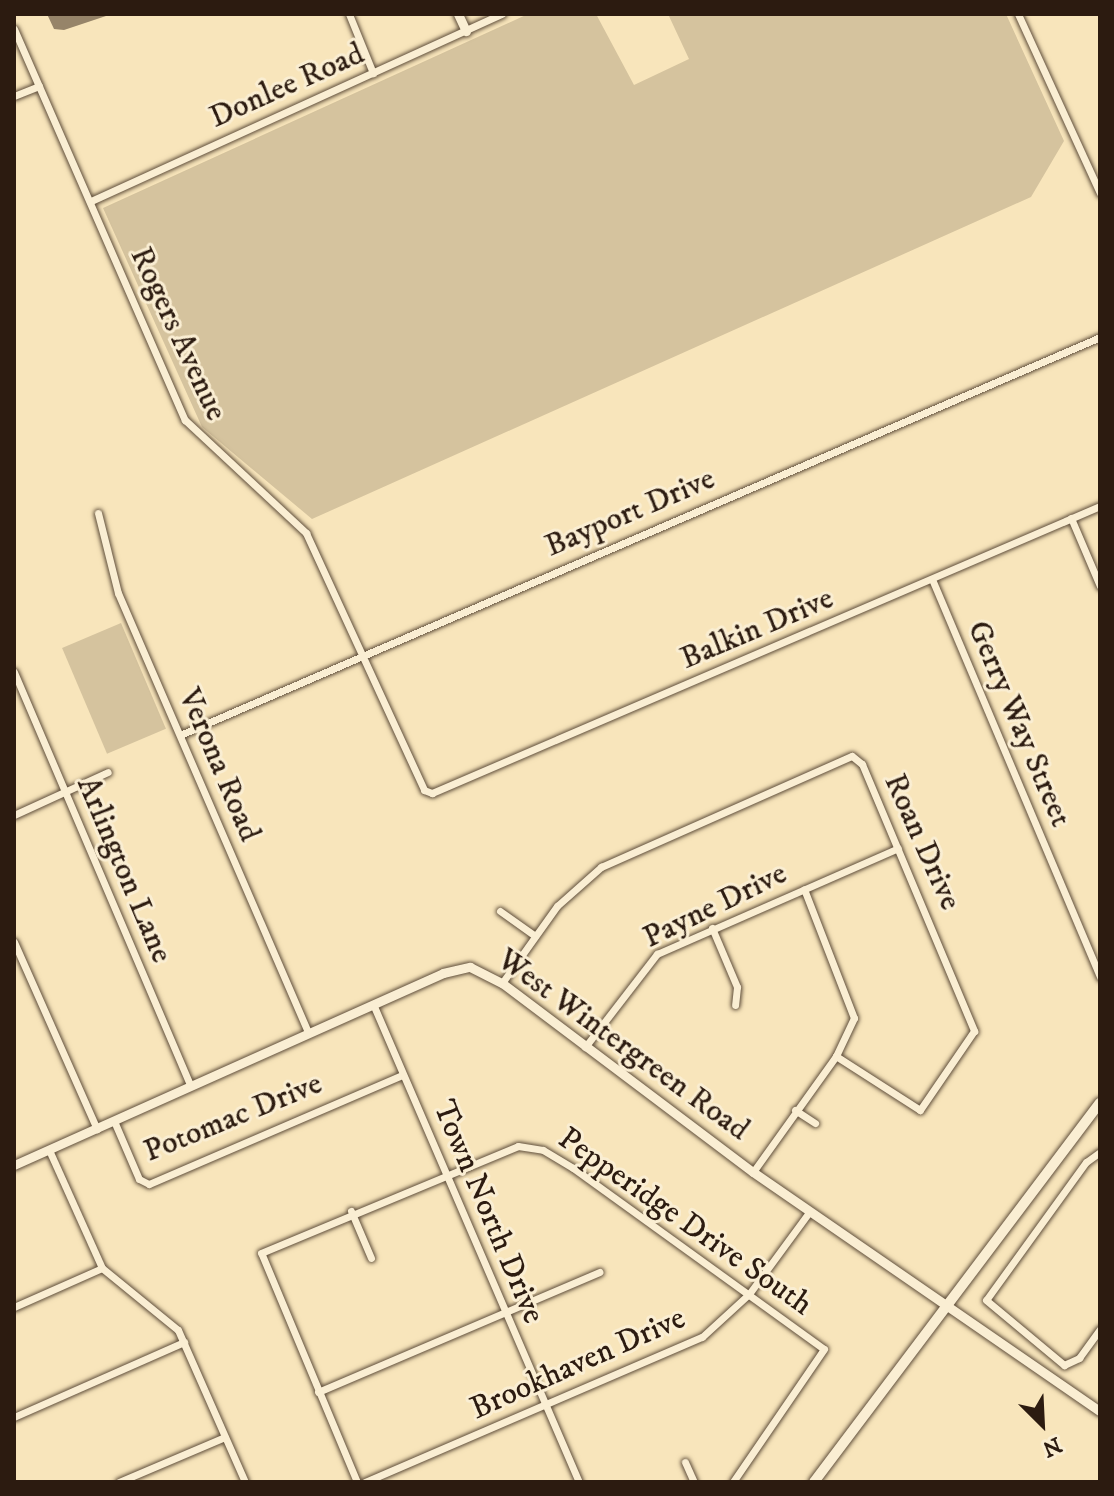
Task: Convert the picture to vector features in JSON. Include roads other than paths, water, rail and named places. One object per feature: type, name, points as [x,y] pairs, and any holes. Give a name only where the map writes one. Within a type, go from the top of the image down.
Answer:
[{"type":"main road","points":[[814,1482],[1100,1103]]},
{"type":"street","points":[[349,14],[373,73]]},
{"type":"street","points":[[458,14],[466,31]]},
{"type":"street","name":"Donlee Road","points":[[91,201],[502,14]]},
{"type":"street","points":[[1018,14],[1100,193]]},
{"type":"street","name":"Rogers Avenue","points":[[14,29],[185,420],[306,533],[418,783],[432,793]]},
{"type":"street","points":[[14,96],[39,86]]},
{"type":"street","name":"Bayport Drive","points":[[180,735],[1100,337]]},
{"type":"street","name":"Balkin Drive","points":[[432,793],[1100,506]]},
{"type":"street","name":"Verona Road","points":[[98,513],[118,593],[308,1033]]},
{"type":"street","points":[[1071,518],[1100,586]]},
{"type":"street","name":"Gerry Way Street","points":[[932,579],[1100,977]]},
{"type":"street","name":"Arlington Lane","points":[[14,672],[191,1086]]},
{"type":"street","points":[[14,700],[24,696]]},
{"type":"street","name":"Roan Drive","points":[[502,983],[557,906],[601,867],[852,756],[862,764],[974,1031],[920,1110],[836,1056]]},
{"type":"street","points":[[14,815],[108,772]]},
{"type":"street","name":"Payne Drive","points":[[585,1047],[649,961],[712,928],[898,848]]},
{"type":"street","points":[[753,1172],[836,1056],[852,1027],[854,1009],[804,889]]},
{"type":"street","points":[[500,911],[535,936]]},
{"type":"street","points":[[712,928],[737,987],[735,1005]]},
{"type":"street","points":[[14,942],[97,1129]]},
{"type":"street","name":"West Wintergreen Road","points":[[14,1165],[459,968],[502,983],[753,1172],[949,1304],[1100,1411]]},
{"type":"street","name":"Town North Drive","points":[[373,1004],[579,1482]]},
{"type":"street","name":"Potomac Drive","points":[[114,1121],[139,1179],[149,1184],[402,1075]]},
{"type":"street","points":[[795,1110],[815,1123]]},
{"type":"street","name":"Pepperidge Drive South","points":[[318,1392],[262,1263],[263,1250],[511,1146],[543,1150],[824,1349],[733,1482]]},
{"type":"street","points":[[49,1150],[102,1268],[120,1288],[162,1312],[184,1342],[245,1482]]},
{"type":"street","points":[[1099,1153],[986,1300],[1064,1365],[1079,1358],[1100,1329]]},
{"type":"street","points":[[351,1211],[371,1258]]},
{"type":"street","name":"Brookhaven Drive","points":[[365,1482],[694,1342],[749,1294],[810,1211]]},
{"type":"street","points":[[14,1307],[102,1268]]},
{"type":"street","points":[[357,1482],[318,1392],[600,1272]]},
{"type":"street","points":[[14,1417],[184,1342]]},
{"type":"street","points":[[119,1482],[225,1437]]},
{"type":"street","points":[[685,1462],[694,1482]]}]
